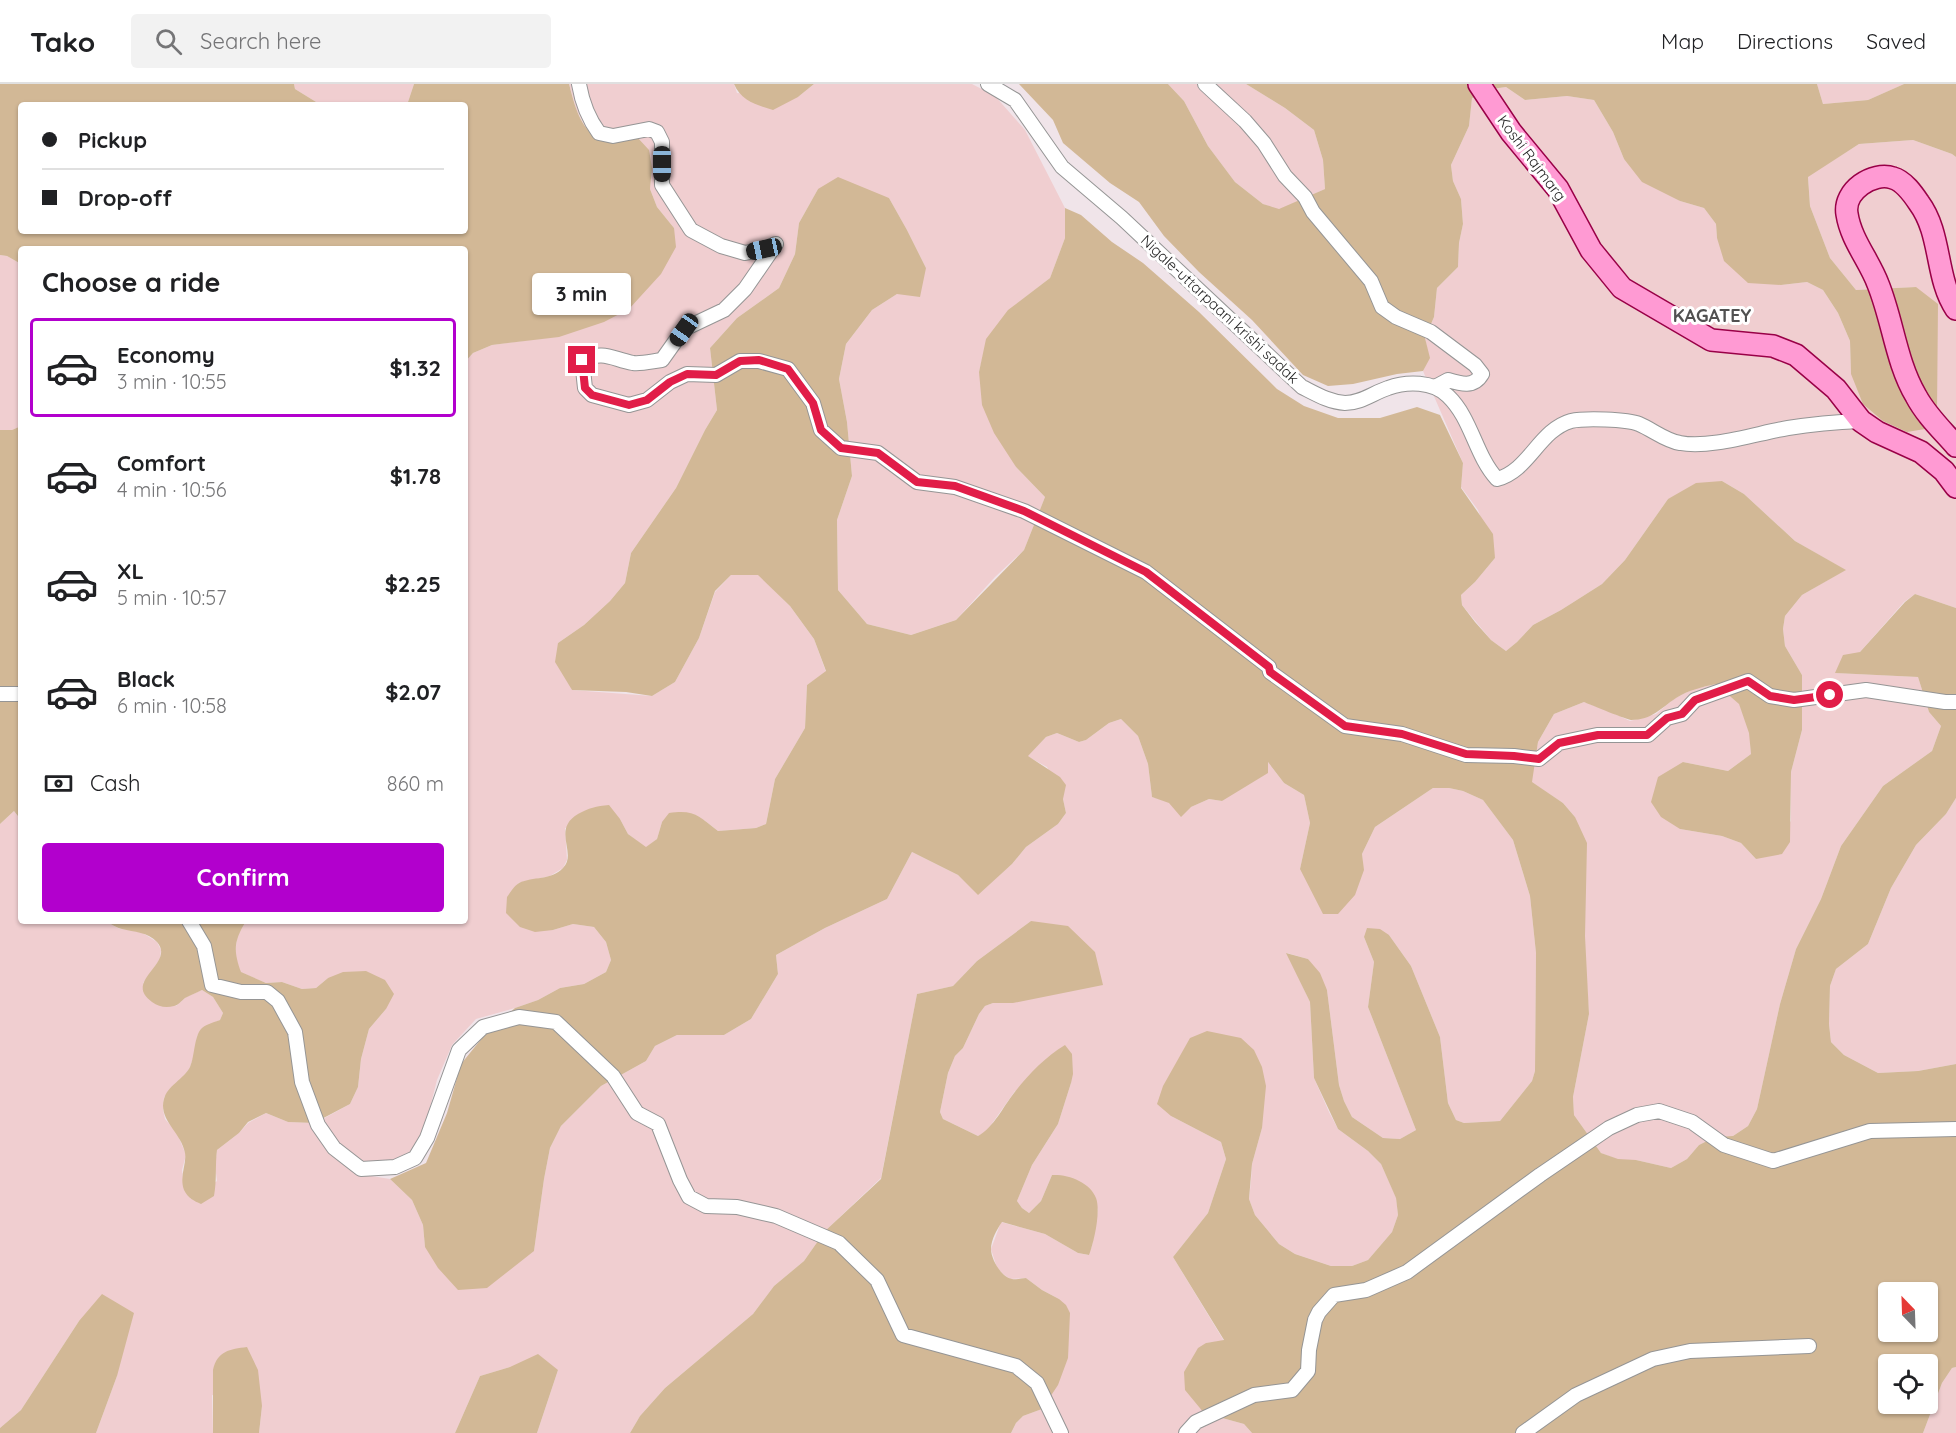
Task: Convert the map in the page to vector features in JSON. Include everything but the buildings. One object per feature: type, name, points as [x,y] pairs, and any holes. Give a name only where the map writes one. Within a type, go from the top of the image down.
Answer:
[{"type":"main road","name":"Koshi Rajmarg","points":[[1479,84],[1511,132],[1558,189],[1591,250],[1622,288],[1711,340],[1773,346],[1796,355],[1836,389],[1861,421],[1877,432],[1921,452],[1944,471],[1956,487]]},
{"type":"main road","points":[[1956,309],[1947,295],[1932,232],[1921,204],[1896,179],[1882,177],[1862,183],[1849,198],[1846,208],[1856,243],[1875,276],[1886,302],[1903,366],[1915,396],[1930,418],[1956,446]]},
{"type":"street","points":[[579,84],[591,123],[599,133],[613,136],[649,129],[657,132],[662,142],[662,185],[691,230],[721,246],[745,253],[776,244],[745,289],[724,310],[684,330],[662,360],[635,363],[610,355],[591,356],[582,360],[585,388],[592,395],[629,405],[647,400],[670,382],[687,374],[716,375],[740,361],[759,360],[788,369],[813,403],[821,430],[841,448],[878,453],[917,482],[955,486],[1024,511],[1146,572],[1269,667],[1270,672],[1345,726],[1402,734],[1466,754],[1539,759],[1559,743],[1598,735],[1647,735],[1667,718],[1682,714],[1695,700],[1748,681],[1770,696],[1794,700],[1866,690],[1956,702]]},
{"type":"street","name":"Nigale-uttarpaani krishi sadak","points":[[988,84],[1015,99],[1062,167],[1122,218],[1302,387],[1328,400],[1346,403],[1362,400],[1389,388],[1407,384],[1435,387],[1448,380],[1468,384],[1480,379],[1482,374],[1475,365],[1431,332],[1396,317],[1382,307],[1371,281],[1313,212],[1305,197],[1285,176],[1264,143],[1245,121],[1205,84]]},
{"type":"street","points":[[1435,387],[1447,395],[1461,411],[1489,470],[1497,479],[1508,476],[1554,429],[1571,421],[1594,419],[1637,423],[1680,443],[1713,443],[1823,423],[1861,421]]},
{"type":"street","points":[[0,694],[18,694]]},
{"type":"street","points":[[191,924],[204,946],[212,985],[241,992],[267,992],[278,1001],[295,1032],[302,1082],[318,1125],[334,1148],[361,1169],[395,1167],[415,1158],[427,1138],[459,1050],[483,1027],[519,1017],[556,1022],[613,1076],[637,1113],[658,1124],[689,1197],[706,1206],[737,1208],[776,1216],[839,1243],[877,1280],[903,1335],[1016,1366],[1037,1383],[1061,1433]]},
{"type":"street","points":[[1186,1433],[1196,1422],[1254,1395],[1292,1390],[1308,1371],[1309,1350],[1318,1312],[1334,1295],[1366,1290],[1407,1272],[1540,1175],[1609,1128],[1637,1115],[1659,1111],[1692,1122],[1724,1146],[1773,1161],[1869,1131],[1956,1129]]},
{"type":"street","points":[[1523,1433],[1576,1395],[1653,1359],[1690,1351],[1809,1346]]},
{"type":"shaded area","points":[[0,84],[294,84],[295,89],[316,102],[18,102],[18,234],[468,234],[468,102],[408,102],[414,84],[569,84],[577,112],[589,130],[603,136],[637,137],[649,150],[652,168],[650,189],[657,207],[674,228],[676,247],[661,274],[629,309],[604,322],[559,337],[492,345],[473,353],[468,359],[468,246],[18,246],[18,262],[0,255]]},
{"type":"shaded area","points":[[294,84],[414,84],[408,102],[316,102],[295,89]]},
{"type":"shaded area","points":[[569,84],[734,84],[737,93],[798,97],[814,84],[972,84],[995,96],[1025,130],[1065,208],[1065,238],[1050,278],[1009,310],[987,339],[979,372],[1016,467],[1045,497],[1024,550],[995,577],[956,620],[911,635],[867,624],[838,590],[837,520],[852,476],[847,422],[839,379],[846,344],[872,310],[897,294],[926,268],[889,198],[818,189],[799,223],[795,254],[779,288],[737,318],[710,348],[717,410],[676,488],[631,553],[625,583],[610,601],[584,625],[558,643],[572,690],[652,696],[675,682],[699,638],[715,592],[731,575],[758,574],[790,606],[814,639],[826,672],[807,685],[805,728],[775,779],[766,824],[756,828],[718,831],[704,820],[662,822],[657,839],[646,848],[628,834],[620,819],[565,828],[567,860],[563,868],[550,876],[518,883],[553,930],[573,924],[594,927],[606,942],[611,960],[606,972],[584,984],[560,988],[538,1000],[476,1019],[452,1045],[437,1080],[423,1135],[412,1151],[390,1161],[361,1161],[337,1144],[321,1120],[350,1104],[358,1087],[361,1059],[369,1029],[386,1009],[328,978],[316,988],[302,989],[282,982],[266,983],[240,972],[235,956],[237,937],[244,924],[468,924],[468,359],[473,353],[492,345],[522,341],[674,228],[657,207],[650,189],[652,168],[586,128],[577,111]]},
{"type":"shaded area","points":[[734,84],[814,84],[798,97],[773,110],[745,98]]},
{"type":"shaded area","points":[[1019,84],[1168,84],[1184,101],[1208,146],[1235,182],[1263,204],[1279,209],[1325,189],[1323,160],[1314,130],[1285,108],[1246,84],[1817,84],[1823,104],[1868,100],[1904,84],[1956,84],[1956,157],[1913,140],[1859,144],[1808,177],[1810,206],[1830,258],[1856,290],[1916,287],[1938,304],[1937,412],[1931,428],[1907,432],[1883,421],[1863,404],[1851,374],[1850,341],[1838,313],[1823,290],[1807,282],[1781,285],[1748,283],[1724,261],[1717,238],[1716,224],[1704,208],[1680,201],[1642,182],[1624,159],[1613,132],[1594,100],[1567,96],[1525,100],[1506,87],[1492,89],[1472,98],[1469,126],[1451,165],[1453,181],[1461,199],[1463,224],[1458,267],[1437,288],[1434,317],[1425,338],[1430,358],[1423,371],[1353,384],[1328,386],[1303,375],[1252,320],[1199,272],[1164,236],[1139,202],[1110,183],[1063,143],[1053,120]]},
{"type":"shaded area","points":[[1168,84],[1246,84],[1285,108],[1314,130],[1323,160],[1325,189],[1279,210],[1263,204],[1235,182],[1208,146],[1184,101]]},
{"type":"shaded area","points":[[1817,84],[1904,84],[1868,100],[1823,104]]},
{"type":"shaded area","points":[[1506,87],[1525,100],[1567,96],[1594,100],[1613,132],[1624,159],[1680,201],[1704,208],[1716,224],[1717,238],[1781,285],[1807,282],[1823,290],[1838,313],[1850,341],[1851,374],[1916,287],[1856,290],[1830,258],[1810,206],[1808,176],[1859,144],[1913,140],[1956,157],[1956,608],[1915,594],[1904,602],[1860,652],[1836,673],[1918,677],[1929,712],[1941,726],[1932,751],[1883,786],[1841,846],[1821,899],[1796,949],[1780,1004],[1757,1109],[1748,1126],[1733,1136],[1715,1137],[1699,1145],[1687,1159],[1671,1168],[1636,1160],[1618,1160],[1601,1153],[1574,1115],[1573,1097],[1589,1014],[1575,817],[1563,803],[1531,782],[1538,742],[1554,714],[1584,702],[1630,721],[1656,714],[1675,698],[1693,689],[1716,684],[1739,703],[1750,733],[1751,754],[1728,771],[1683,762],[1680,829],[1722,836],[1741,843],[1756,859],[1791,821],[1791,772],[1802,730],[1802,675],[1785,646],[1783,629],[1785,616],[1802,595],[1845,570],[1795,541],[1744,494],[1722,481],[1668,499],[1625,560],[1602,584],[1533,625],[1506,651],[1491,640],[1462,605],[1461,595],[1495,558],[1478,510],[1461,487],[1463,463],[1423,371],[1429,358],[1425,338],[1434,317],[1437,288],[1458,267],[1463,224],[1461,199],[1453,181],[1451,165],[1469,126],[1472,97],[1492,89]]},
{"type":"shaded area","points":[[838,177],[889,198],[926,268],[920,297],[897,294],[872,310],[846,344],[839,379],[847,422],[852,476],[837,520],[838,590],[867,624],[911,635],[956,620],[1024,550],[1045,497],[1016,467],[994,433],[982,405],[979,372],[986,339],[1008,310],[1050,278],[1065,238],[1065,208],[1081,215],[1112,242],[1143,263],[1199,312],[1277,389],[1304,406],[1338,418],[1380,418],[1417,407],[1440,415],[1463,463],[1461,488],[1493,534],[1495,558],[1461,595],[1462,605],[1491,640],[1506,651],[1533,625],[1602,584],[1625,560],[1668,499],[1696,483],[1722,481],[1744,494],[1795,541],[1846,570],[1802,595],[1785,616],[1783,629],[1785,646],[1802,675],[1802,730],[1791,772],[1790,842],[1782,854],[1756,859],[1741,843],[1722,836],[1680,829],[1661,817],[1651,802],[1658,777],[1683,762],[1728,771],[1751,754],[1749,733],[1739,704],[1716,684],[1686,693],[1645,718],[1631,720],[1584,702],[1554,714],[1538,742],[1532,782],[1563,803],[1575,817],[1587,843],[1585,936],[1589,1014],[1573,1097],[1574,1115],[1601,1153],[1618,1159],[1636,1160],[1671,1168],[1687,1159],[1699,1145],[1715,1137],[1733,1136],[1748,1126],[1757,1109],[1780,1004],[1796,949],[1821,899],[1841,846],[1883,786],[1932,751],[1941,726],[1929,712],[1918,677],[1835,673],[1843,655],[1860,652],[1915,594],[1956,608],[1956,798],[1946,814],[1916,845],[1891,888],[1868,944],[1836,969],[1830,986],[1831,1042],[1844,1055],[1878,1073],[1918,1071],[1956,1064],[1956,1367],[1952,1368],[1938,1394],[1938,1354],[1878,1354],[1878,1414],[1930,1414],[1923,1433],[1252,1433],[1244,1424],[1204,1413],[1185,1390],[1184,1372],[1198,1348],[1206,1343],[1224,1340],[1173,1257],[1208,1213],[1226,1159],[1221,1142],[1171,1116],[1157,1104],[1163,1086],[1190,1038],[1207,1031],[1241,1038],[1254,1050],[1262,1067],[1266,1086],[1262,1128],[1252,1164],[1249,1199],[1255,1215],[1279,1244],[1295,1254],[1331,1266],[1352,1266],[1368,1260],[1392,1232],[1398,1215],[1396,1198],[1381,1164],[1368,1151],[1338,1129],[1314,1078],[1310,1002],[1286,953],[1308,959],[1320,973],[1327,990],[1339,1085],[1352,1117],[1383,1138],[1400,1139],[1416,1130],[1368,1007],[1374,962],[1364,937],[1367,928],[1380,929],[1389,935],[1411,966],[1440,1037],[1448,1103],[1456,1120],[1464,1123],[1500,1121],[1532,1081],[1535,1071],[1536,953],[1530,896],[1513,840],[1483,800],[1463,791],[1433,788],[1375,827],[1362,854],[1364,870],[1355,895],[1338,914],[1323,914],[1300,869],[1310,823],[1304,795],[1284,783],[1268,762],[1268,773],[1222,801],[1209,799],[1191,807],[1181,817],[1169,803],[1152,797],[1148,764],[1138,736],[1121,719],[1109,723],[1086,740],[1079,742],[1057,733],[1046,737],[1028,756],[1060,777],[1066,785],[1063,799],[1066,813],[1058,824],[1026,847],[1012,864],[978,895],[958,875],[912,852],[887,899],[825,928],[776,955],[778,974],[751,1019],[724,1035],[677,1035],[655,1046],[646,1061],[601,1086],[561,1126],[550,1148],[534,1251],[487,1288],[458,1290],[438,1268],[425,1247],[423,1225],[412,1200],[390,1179],[426,1163],[447,1113],[461,1064],[487,1032],[515,1008],[538,1000],[560,988],[584,984],[606,972],[611,960],[606,942],[594,927],[573,924],[535,932],[520,927],[506,913],[507,897],[519,883],[553,875],[563,868],[568,855],[566,827],[570,820],[578,814],[593,808],[609,805],[628,834],[646,847],[657,839],[662,822],[669,813],[685,812],[696,815],[718,831],[756,828],[766,824],[775,779],[805,728],[807,685],[826,671],[814,639],[790,606],[758,575],[731,575],[715,591],[699,638],[675,682],[652,696],[626,692],[572,690],[555,662],[558,643],[584,625],[610,601],[625,583],[631,553],[676,488],[717,410],[710,348],[737,318],[779,288],[795,254],[799,223],[818,189]]},
{"type":"shaded area","points":[[0,255],[18,262],[18,427],[0,430]]},
{"type":"shaded area","points":[[18,427],[18,816],[14,811],[0,824],[0,430]]},
{"type":"shaded area","points":[[1121,719],[1138,736],[1148,764],[1152,797],[1191,807],[1209,799],[1222,801],[1268,762],[1284,783],[1304,795],[1310,823],[1300,869],[1363,870],[1362,854],[1375,827],[1433,788],[1463,791],[1483,800],[1513,840],[1530,896],[1536,953],[1535,1071],[1532,1081],[1500,1121],[1464,1123],[1456,1120],[1448,1103],[1440,1037],[1411,966],[1389,935],[1364,937],[1374,962],[1368,1007],[1416,1130],[1400,1139],[1383,1138],[1352,1117],[1339,1085],[1327,990],[1308,959],[1287,953],[1310,1002],[1314,1078],[1329,1112],[1338,1129],[1368,1151],[1381,1164],[1396,1197],[1398,1215],[1392,1232],[1368,1260],[1352,1266],[1331,1266],[1295,1254],[1279,1244],[1255,1215],[1249,1199],[1252,1164],[1262,1128],[1171,1116],[1221,1142],[1226,1159],[1208,1213],[1173,1257],[1224,1341],[1206,1343],[1204,1413],[1244,1424],[1252,1433],[1011,1433],[1023,1416],[1042,1409],[1059,1299],[1026,1278],[1010,1279],[1003,1274],[997,1268],[991,1249],[1001,1222],[1045,1234],[1078,1253],[1088,1255],[1092,1246],[1098,1209],[1052,1175],[1041,1201],[1029,1213],[1017,1201],[1032,1165],[1058,1124],[1071,1083],[1015,1091],[986,1132],[978,1136],[943,1119],[940,1112],[948,1073],[979,1014],[985,1006],[993,1003],[1013,1003],[1031,921],[977,961],[953,986],[917,994],[881,1178],[825,1231],[804,1261],[774,1286],[753,1314],[665,1388],[640,1416],[630,1433],[537,1433],[558,1370],[510,1367],[480,1376],[455,1433],[259,1433],[262,1406],[212,1395],[213,1433],[96,1433],[117,1376],[79,1321],[21,1410],[0,1428],[0,824],[14,811],[18,816],[18,924],[111,924],[120,929],[138,930],[157,942],[161,950],[160,959],[143,983],[176,1006],[186,997],[202,990],[213,997],[223,1013],[220,1020],[203,1028],[197,1036],[195,1053],[189,1070],[164,1097],[165,1119],[177,1133],[186,1155],[182,1170],[184,1188],[191,1199],[217,1181],[215,1165],[217,1150],[248,1123],[266,1113],[288,1122],[314,1123],[320,1138],[332,1156],[359,1174],[390,1179],[412,1200],[423,1225],[425,1247],[534,1251],[550,1148],[561,1126],[601,1086],[646,1061],[655,1046],[677,1035],[724,1035],[751,1019],[778,974],[776,955],[825,928],[887,899],[912,852],[958,875],[978,894],[1012,864],[1026,847],[1058,824],[1066,813],[1063,799],[1047,767],[1027,756],[1046,737],[1057,733],[1079,742],[1086,740],[1109,723]]},
{"type":"shaded area","points":[[1956,798],[1956,1064],[1918,1071],[1878,1073],[1844,1055],[1831,1042],[1830,986],[1836,969],[1868,944],[1891,888],[1916,845],[1946,814]]},
{"type":"shaded area","points":[[1031,921],[1068,926],[1095,952],[1103,985],[1013,1003],[993,1003],[985,1006],[963,1048],[955,1056],[948,1073],[940,1112],[943,1119],[978,1136],[994,1122],[1019,1086],[1044,1061],[1065,1045],[1072,1054],[1073,1074],[1058,1124],[1032,1165],[1017,1201],[1029,1213],[1041,1201],[1052,1175],[1065,1176],[1084,1183],[1096,1198],[1098,1211],[1089,1255],[1078,1253],[1045,1234],[1002,1222],[991,1246],[995,1262],[1004,1275],[1014,1279],[1026,1278],[1059,1299],[1070,1313],[1068,1358],[1058,1385],[1042,1409],[1023,1416],[1011,1433],[630,1433],[640,1416],[665,1388],[753,1314],[774,1286],[804,1261],[825,1231],[881,1179],[917,994],[953,986],[977,961]]},
{"type":"shaded area","points":[[111,924],[244,924],[236,946],[238,964],[241,972],[266,983],[282,982],[302,989],[316,988],[328,978],[343,972],[366,971],[385,980],[394,994],[386,1009],[369,1029],[361,1059],[358,1087],[350,1104],[314,1123],[288,1122],[266,1113],[248,1122],[239,1133],[217,1150],[214,1196],[201,1204],[191,1199],[183,1185],[185,1153],[164,1113],[164,1099],[168,1090],[190,1067],[199,1031],[206,1025],[220,1020],[223,1013],[213,997],[202,990],[174,1006],[163,1007],[152,1002],[144,994],[143,987],[145,979],[160,957],[161,950],[157,942],[145,934]]},
{"type":"shaded area","points":[[102,1294],[134,1313],[117,1376],[96,1433],[0,1433],[0,1428],[21,1410],[79,1321]]},
{"type":"shaded area","points":[[247,1347],[258,1370],[262,1406],[259,1433],[213,1433],[213,1370],[215,1364],[225,1352]]},
{"type":"shaded area","points":[[538,1354],[558,1370],[537,1433],[455,1433],[480,1376],[510,1367]]},
{"type":"shaded area","points":[[1956,1367],[1956,1433],[1923,1433],[1930,1414],[1938,1414],[1938,1394],[1952,1368]]},
{"type":"district","name":"KAGATEY","points":[[1712,315]]},
{"type":"route","points":[[582,360],[585,388],[592,395],[629,405],[647,400],[670,382],[687,374],[716,375],[740,361],[759,360],[788,369],[813,403],[821,430],[841,448],[878,453],[917,482],[955,486],[1024,511],[1146,572],[1269,667],[1270,672],[1345,726],[1402,734],[1466,754],[1539,759],[1559,743],[1598,735],[1647,735],[1667,718],[1682,714],[1695,700],[1748,681],[1770,696],[1794,700],[1830,695]]}]
